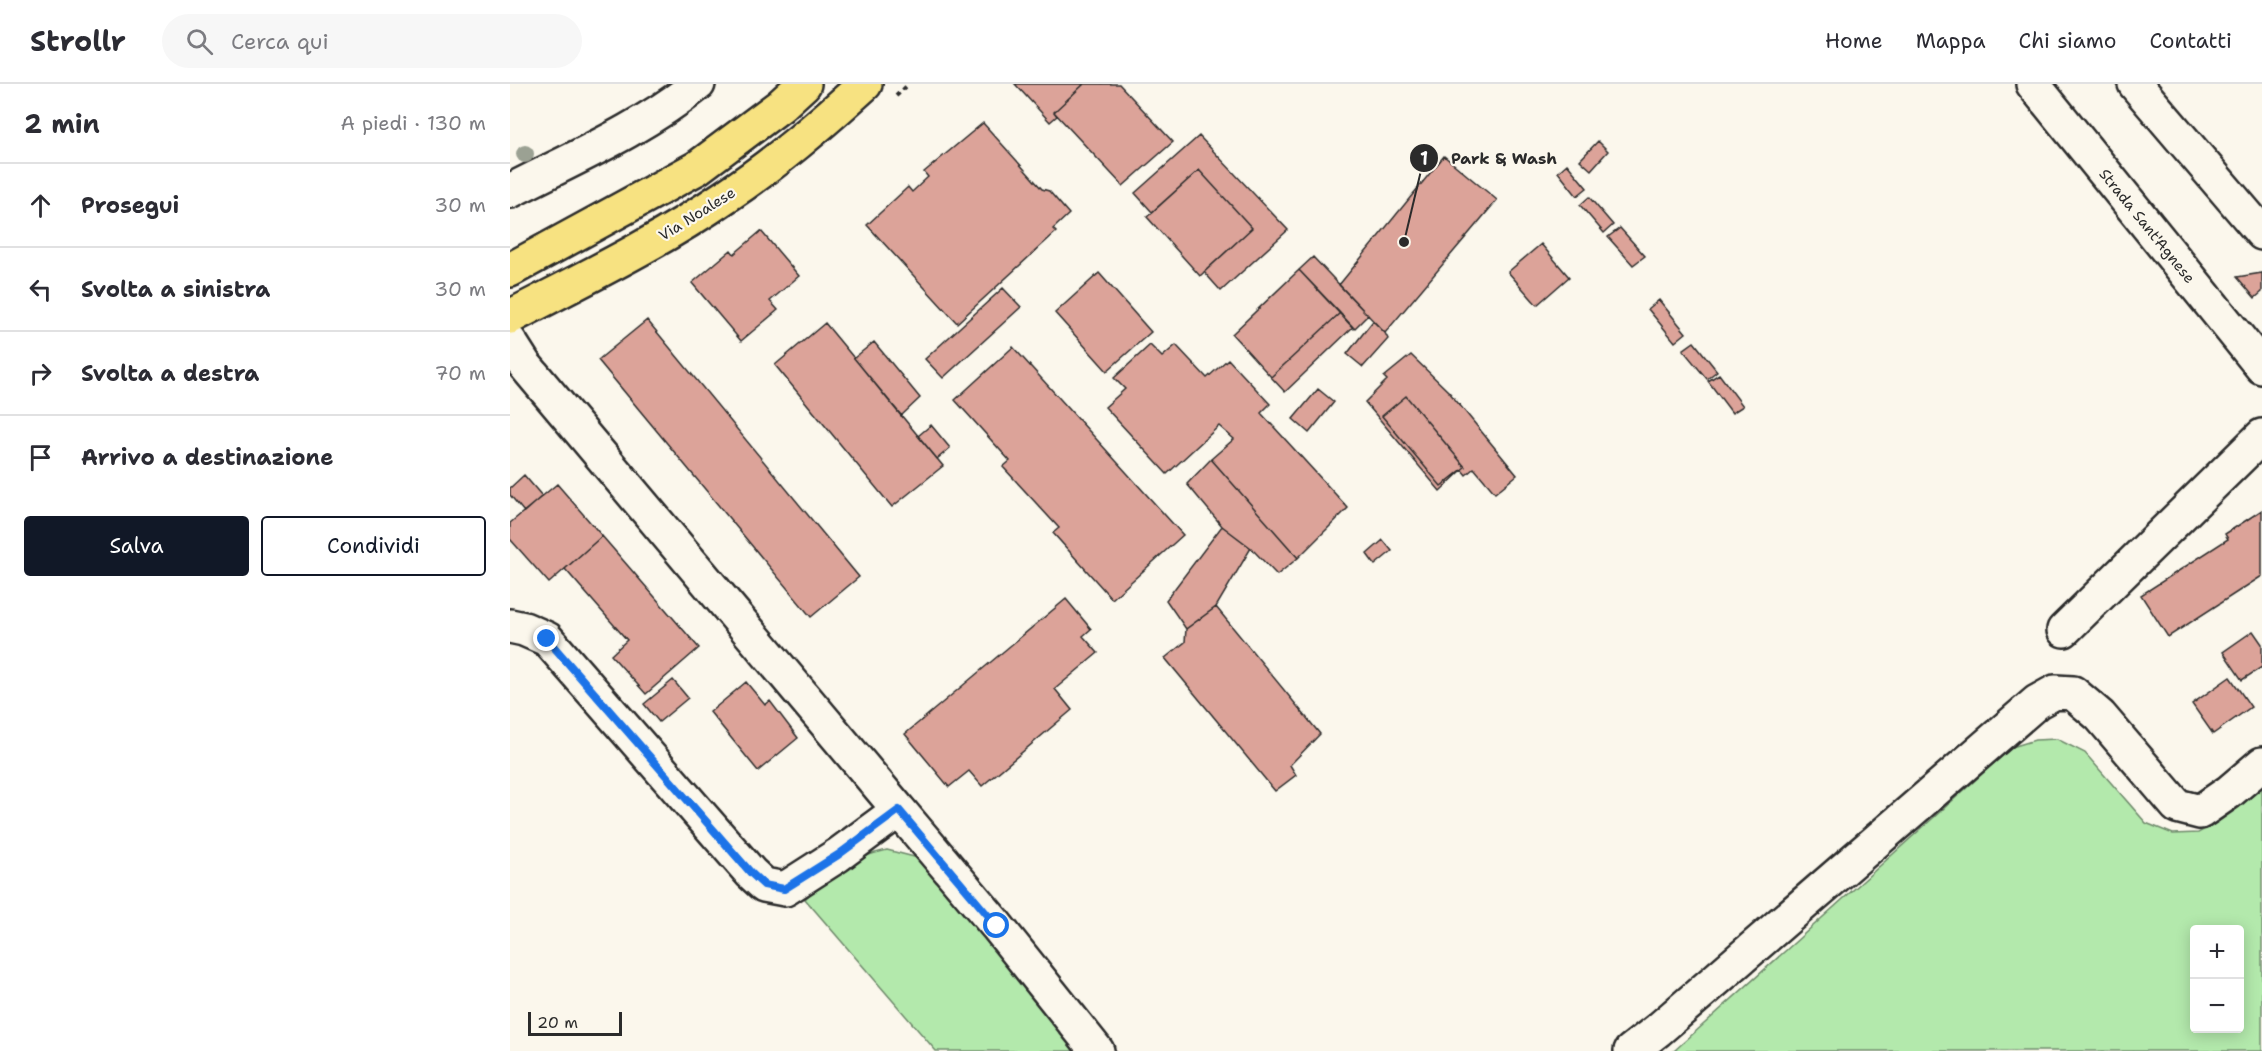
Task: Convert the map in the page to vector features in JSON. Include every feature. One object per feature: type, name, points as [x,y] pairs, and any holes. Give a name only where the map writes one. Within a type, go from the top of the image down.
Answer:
[{"type":"main road","points":[[510,270],[697,168],[780,106],[804,84]]},
{"type":"main road","name":"Via Noalese","points":[[510,317],[624,258],[725,197],[771,164],[865,84]]},
{"type":"street","points":[[510,191],[672,105],[698,84]]},
{"type":"street","name":"Strada Sant'Agnese","points":[[2032,84],[2262,367]]},
{"type":"street","points":[[2135,84],[2262,232]]},
{"type":"street","points":[[510,342],[524,364],[997,926],[1097,1051]]},
{"type":"street","points":[[2064,630],[2262,436]]},
{"type":"street","points":[[510,626],[524,629],[547,639],[751,873],[764,885],[784,889],[830,861],[899,810]]},
{"type":"street","points":[[1631,1051],[2037,702],[2055,692],[2073,693],[2100,716],[2177,806],[2200,812],[2229,792],[2262,764]]},
{"type":"green space","points":[[2057,739],[2085,753],[2146,823],[2173,834],[2198,833],[2218,822],[2262,786],[2262,1051],[1674,1051],[2012,747],[2035,740]]},
{"type":"green space","points":[[887,850],[918,858],[1081,1051],[936,1051],[805,899],[842,867]]},
{"type":"building","points":[[1015,84],[1084,84],[1054,112],[1057,116],[1050,122]]},
{"type":"building","points":[[1084,84],[1119,84],[1173,142],[1123,186],[1054,112]]},
{"type":"building","points":[[983,123],[1042,189],[1049,191],[1069,214],[1053,229],[1056,232],[957,323],[867,225],[908,187],[912,192],[928,177],[924,172]]},
{"type":"building","points":[[1199,136],[1288,230],[1221,291],[1204,272],[1252,228],[1199,170],[1152,212],[1135,193]]},
{"type":"building","points":[[1598,141],[1608,151],[1591,170],[1580,160]]},
{"type":"building","points":[[1444,156],[1497,200],[1385,333],[1339,285]]},
{"type":"building","points":[[1567,164],[1587,188],[1577,196],[1558,172]]},
{"type":"building","points":[[1199,170],[1252,228],[1200,276],[1147,217]]},
{"type":"building","points":[[1589,197],[1613,225],[1604,233],[1580,205]]},
{"type":"building","points":[[1620,228],[1645,256],[1633,265],[1608,237]]},
{"type":"building","points":[[761,231],[799,276],[770,301],[778,310],[741,341],[692,283],[731,250],[734,254]]},
{"type":"building","points":[[1541,244],[1569,277],[1537,305],[1508,272]]},
{"type":"building","points":[[1313,257],[1368,315],[1354,329],[1299,270]]},
{"type":"building","points":[[1299,270],[1340,313],[1271,377],[1232,334]]},
{"type":"building","points":[[1099,273],[1151,332],[1107,371],[1055,313]]},
{"type":"building","points":[[2262,273],[2262,292],[2255,298],[2237,277]]},
{"type":"building","points":[[1003,288],[1021,307],[943,378],[925,359]]},
{"type":"building","points":[[1659,300],[1686,333],[1675,342],[1648,309]]},
{"type":"building","points":[[1340,313],[1353,327],[1285,392],[1271,377]]},
{"type":"building","points":[[647,320],[859,577],[811,617],[598,360]]},
{"type":"building","points":[[1373,321],[1388,339],[1363,367],[1347,354]]},
{"type":"building","points":[[825,323],[943,466],[892,507],[775,365]]},
{"type":"building","points":[[874,342],[920,398],[901,416],[854,358]]},
{"type":"building","points":[[1694,342],[1717,371],[1707,379],[1683,350]]},
{"type":"building","points":[[1150,345],[1162,357],[1176,345],[1207,378],[1228,359],[1270,404],[1261,413],[1348,508],[1298,558],[1211,459],[1234,439],[1219,426],[1167,474],[1105,407],[1125,389],[1114,378]]},
{"type":"building","points":[[1013,347],[1183,535],[1112,599],[1053,533],[1059,528],[1003,467],[1010,461],[955,400]]},
{"type":"building","points":[[1411,355],[1449,392],[1517,475],[1495,493],[1474,468],[1466,475],[1462,470],[1440,491],[1365,402],[1387,380],[1384,377]]},
{"type":"building","points":[[1719,374],[1743,406],[1732,413],[1708,381]]},
{"type":"building","points":[[1318,389],[1334,402],[1309,433],[1293,419]]},
{"type":"building","points":[[1406,396],[1465,467],[1441,486],[1382,416]]},
{"type":"building","points":[[931,425],[950,448],[937,459],[918,436]]},
{"type":"building","points":[[1211,459],[1298,558],[1277,575],[1251,548],[1222,526],[1187,484]]},
{"type":"building","points":[[524,475],[542,496],[524,512],[510,495],[510,488]]},
{"type":"building","points":[[557,484],[602,536],[549,583],[510,539],[510,523]]},
{"type":"building","points":[[2262,510],[2262,576],[2168,637],[2141,595],[2228,539],[2225,534]]},
{"type":"building","points":[[1222,526],[1251,548],[1216,607],[1186,629],[1166,600]]},
{"type":"building","points":[[602,536],[699,648],[646,694],[611,655],[627,640],[565,569]]},
{"type":"building","points":[[1383,540],[1392,551],[1375,565],[1367,554]]},
{"type":"building","points":[[1066,599],[1091,629],[1083,636],[1098,653],[1055,689],[1072,710],[982,786],[969,771],[949,787],[905,734]]},
{"type":"building","points":[[1216,607],[1320,734],[1290,765],[1296,775],[1275,791],[1165,658],[1185,642],[1186,629]]},
{"type":"building","points":[[2253,631],[2262,644],[2262,667],[2242,680],[2223,652]]},
{"type":"building","points":[[2230,677],[2251,707],[2213,734],[2192,704]]},
{"type":"building","points":[[673,680],[688,698],[659,722],[644,704]]},
{"type":"building","points":[[746,682],[765,705],[770,701],[798,738],[758,771],[710,712]]},
{"type":"place","name":"Park & Wash","points":[[1404,242]]},
{"type":"route","points":[[547,639],[751,873],[764,885],[784,889],[804,878],[899,810],[997,926]]}]
